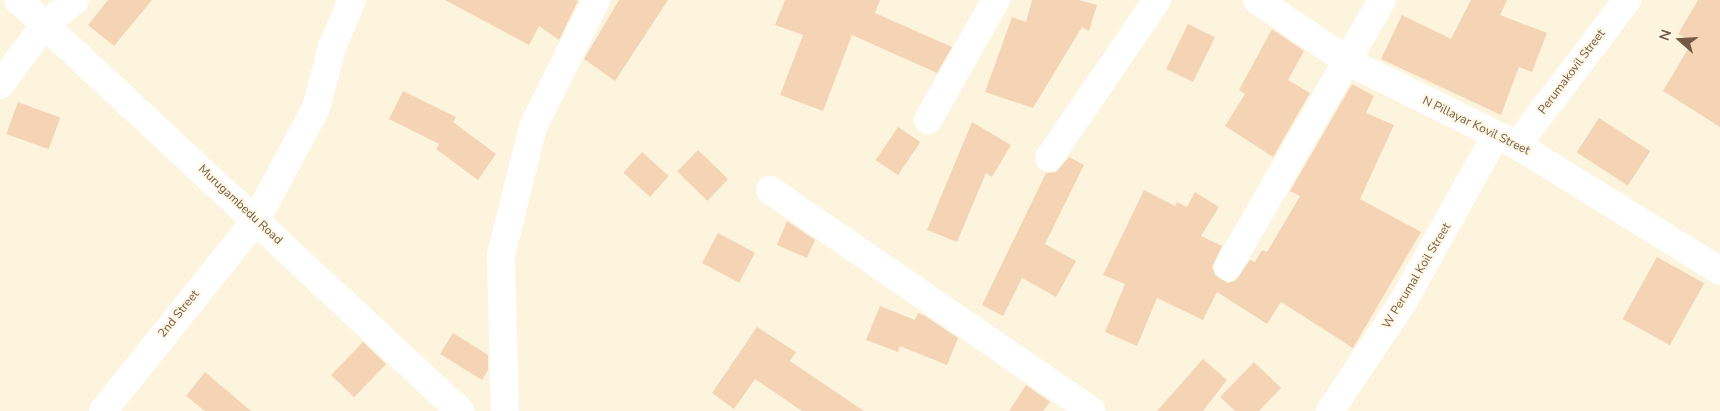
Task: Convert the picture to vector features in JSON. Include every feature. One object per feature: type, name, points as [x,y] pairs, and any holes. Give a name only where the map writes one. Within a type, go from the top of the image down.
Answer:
[{"type":"street","name":"Murugambedu Road","points":[[18,0],[256,220],[446,406]]},
{"type":"street","points":[[0,85],[44,26],[75,0]]},
{"type":"street","name":"2nd Street","points":[[104,411],[256,220],[316,108],[332,47],[352,0]]},
{"type":"street","points":[[505,411],[501,256],[533,127],[596,0]]},
{"type":"street","points":[[928,120],[996,0]]},
{"type":"street","points":[[1049,158],[1157,0]]},
{"type":"street","name":"N Pillayar Kovil Street","points":[[1257,0],[1349,62],[1506,141],[1720,271]]},
{"type":"street","points":[[1228,268],[1349,62],[1382,0]]},
{"type":"street","name":"Perumakovil Street","points":[[1506,141],[1627,0]]},
{"type":"street","name":"W Perumal Koil Street","points":[[1330,411],[1403,302],[1506,141]]},
{"type":"street","points":[[770,190],[1090,411]]},
{"type":"building","points":[[108,0],[152,0],[114,46],[88,25]]},
{"type":"building","points":[[445,0],[578,1],[559,40],[539,26],[529,45]]},
{"type":"building","points":[[619,0],[668,0],[615,81],[584,59]]},
{"type":"building","points":[[785,0],[880,0],[875,13],[952,47],[937,73],[852,35],[823,111],[780,95],[803,35],[775,25]]},
{"type":"building","points":[[1032,0],[1079,0],[1097,5],[1089,31],[1082,27],[1033,108],[985,92],[1012,17],[1026,22]]},
{"type":"building","points":[[1471,0],[1507,0],[1500,15],[1547,33],[1532,72],[1519,67],[1501,115],[1381,59],[1402,15],[1451,39]]},
{"type":"building","points":[[1698,0],[1720,0],[1720,127],[1663,91],[1692,42],[1678,34]]},
{"type":"building","points":[[1188,24],[1215,37],[1193,82],[1166,69]]},
{"type":"building","points":[[1272,29],[1304,51],[1288,80],[1310,93],[1273,157],[1225,126],[1245,94],[1239,90]]},
{"type":"building","points":[[1352,84],[1374,96],[1366,113],[1394,125],[1360,199],[1421,232],[1353,348],[1281,302],[1267,324],[1217,292],[1203,320],[1157,298],[1137,346],[1105,332],[1125,284],[1103,275],[1144,190],[1175,206],[1177,202],[1187,207],[1195,192],[1219,207],[1201,236],[1222,246],[1212,267],[1215,275],[1228,283],[1235,281],[1250,260],[1255,262],[1262,250],[1267,252],[1300,196],[1290,191]]},
{"type":"building","points":[[403,91],[456,117],[453,122],[496,154],[478,180],[436,149],[439,144],[389,119]]},
{"type":"building","points":[[18,102],[60,117],[49,149],[6,134]]},
{"type":"building","points":[[1599,118],[1650,151],[1628,186],[1577,152]]},
{"type":"building","points":[[972,122],[1011,145],[992,177],[986,173],[957,242],[927,230]]},
{"type":"building","points":[[898,127],[920,142],[898,175],[876,160]]},
{"type":"building","points":[[698,150],[728,179],[707,201],[677,172]]},
{"type":"building","points":[[642,152],[669,176],[650,197],[623,173]]},
{"type":"building","points":[[1069,157],[1084,165],[1045,244],[1076,261],[1056,297],[1022,278],[1003,316],[982,305],[1046,173],[1056,172]]},
{"type":"building","points":[[787,221],[815,240],[807,258],[777,245]]},
{"type":"building","points":[[718,233],[755,253],[739,283],[702,263]]},
{"type":"building","points":[[1657,257],[1704,283],[1670,345],[1623,319]]},
{"type":"building","points":[[880,306],[915,320],[918,313],[958,338],[947,365],[900,346],[898,352],[866,340]]},
{"type":"building","points":[[757,327],[796,352],[790,361],[864,411],[802,411],[755,379],[734,409],[712,393]]},
{"type":"building","points":[[453,333],[488,355],[488,370],[482,380],[440,354]]},
{"type":"building","points":[[363,342],[386,364],[354,397],[331,375]]},
{"type":"building","points":[[1203,359],[1227,380],[1203,411],[1157,411]]},
{"type":"building","points":[[1254,362],[1281,388],[1259,411],[1235,411],[1220,397]]},
{"type":"building","points":[[205,372],[251,411],[205,411],[186,396]]},
{"type":"building","points":[[1026,385],[1050,402],[1043,411],[1009,411]]}]
